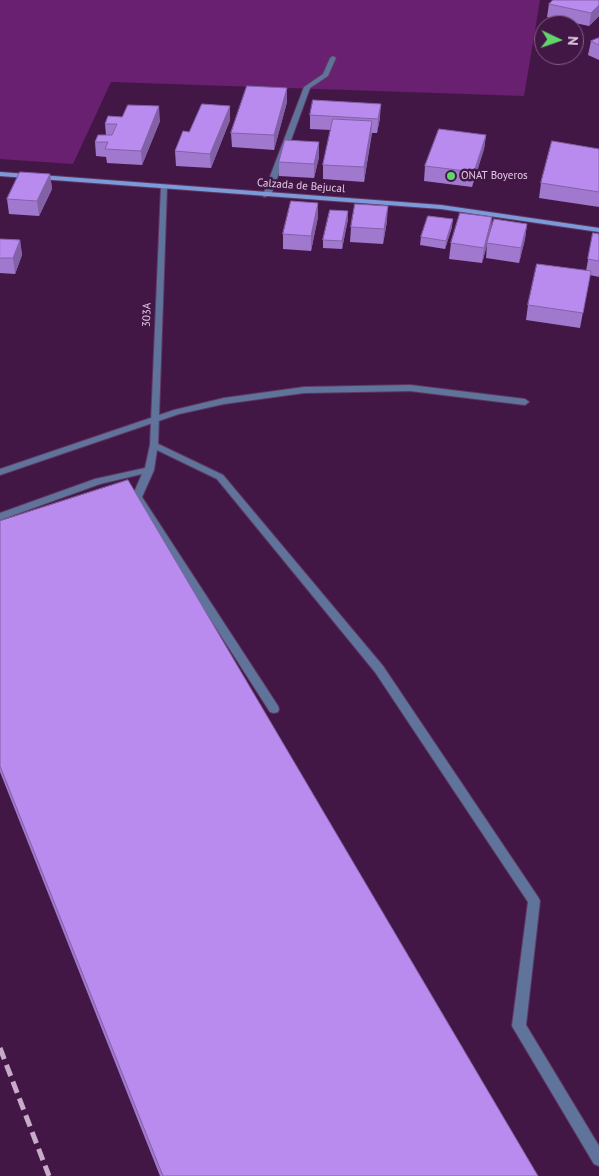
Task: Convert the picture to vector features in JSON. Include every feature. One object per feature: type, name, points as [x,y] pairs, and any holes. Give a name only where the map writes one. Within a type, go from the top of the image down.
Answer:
[{"type":"main road","name":"Calzada de Bejucal","points":[[0,174],[441,207],[599,230]]},
{"type":"street","points":[[267,195],[307,87],[326,75],[333,58]]},
{"type":"street","name":"303A","points":[[163,187],[154,445],[149,470],[137,497],[274,709]]},
{"type":"street","points":[[0,472],[155,419],[224,400],[304,390],[410,388],[525,402]]},
{"type":"street","points":[[154,445],[220,476],[379,669],[534,901],[519,1026],[599,1159]]},
{"type":"street","points":[[0,517],[98,481],[149,470]]},
{"type":"shaded area","points":[[0,0],[540,0],[538,15],[534,15],[534,36],[524,96],[111,82],[73,164],[0,159]]},
{"type":"building","points":[[553,0],[599,0],[599,5],[591,13],[549,4]]},
{"type":"building","points":[[599,38],[599,45],[591,41]]},
{"type":"building","points":[[247,86],[287,88],[274,135],[231,133]]},
{"type":"building","points":[[313,100],[381,104],[378,119],[310,115]]},
{"type":"building","points":[[202,104],[230,106],[210,154],[175,151],[183,131],[189,132]]},
{"type":"building","points":[[128,105],[159,106],[141,151],[105,149],[108,142],[95,142],[98,135],[112,135],[117,124],[105,124],[108,116],[122,117]]},
{"type":"building","points":[[333,119],[372,121],[364,167],[323,165]]},
{"type":"building","points":[[439,129],[486,135],[474,172],[425,166]]},
{"type":"building","points":[[285,140],[319,142],[314,164],[279,162]]},
{"type":"building","points":[[552,141],[599,149],[599,192],[541,183]]},
{"type":"building","points":[[20,172],[50,174],[37,201],[7,199]]},
{"type":"building","points":[[291,201],[318,203],[311,236],[283,234]]},
{"type":"building","points":[[355,204],[388,206],[384,229],[351,227]]},
{"type":"building","points":[[330,210],[348,211],[342,241],[323,240]]},
{"type":"building","points":[[460,213],[492,217],[484,248],[451,243]]},
{"type":"building","points":[[428,216],[453,219],[446,241],[421,237]]},
{"type":"building","points":[[494,219],[527,224],[521,248],[487,243]]},
{"type":"building","points":[[593,233],[599,234],[599,261],[588,259]]},
{"type":"building","points":[[0,239],[20,240],[13,258],[0,258]]},
{"type":"building","points":[[537,264],[591,271],[583,313],[528,305]]},
{"type":"building","points":[[128,480],[538,1176],[163,1176],[0,766],[0,521]]},
{"type":"railway","points":[[0,1048],[49,1176]]},
{"type":"place","name":"ONAT Boyeros","points":[[451,176]]}]
